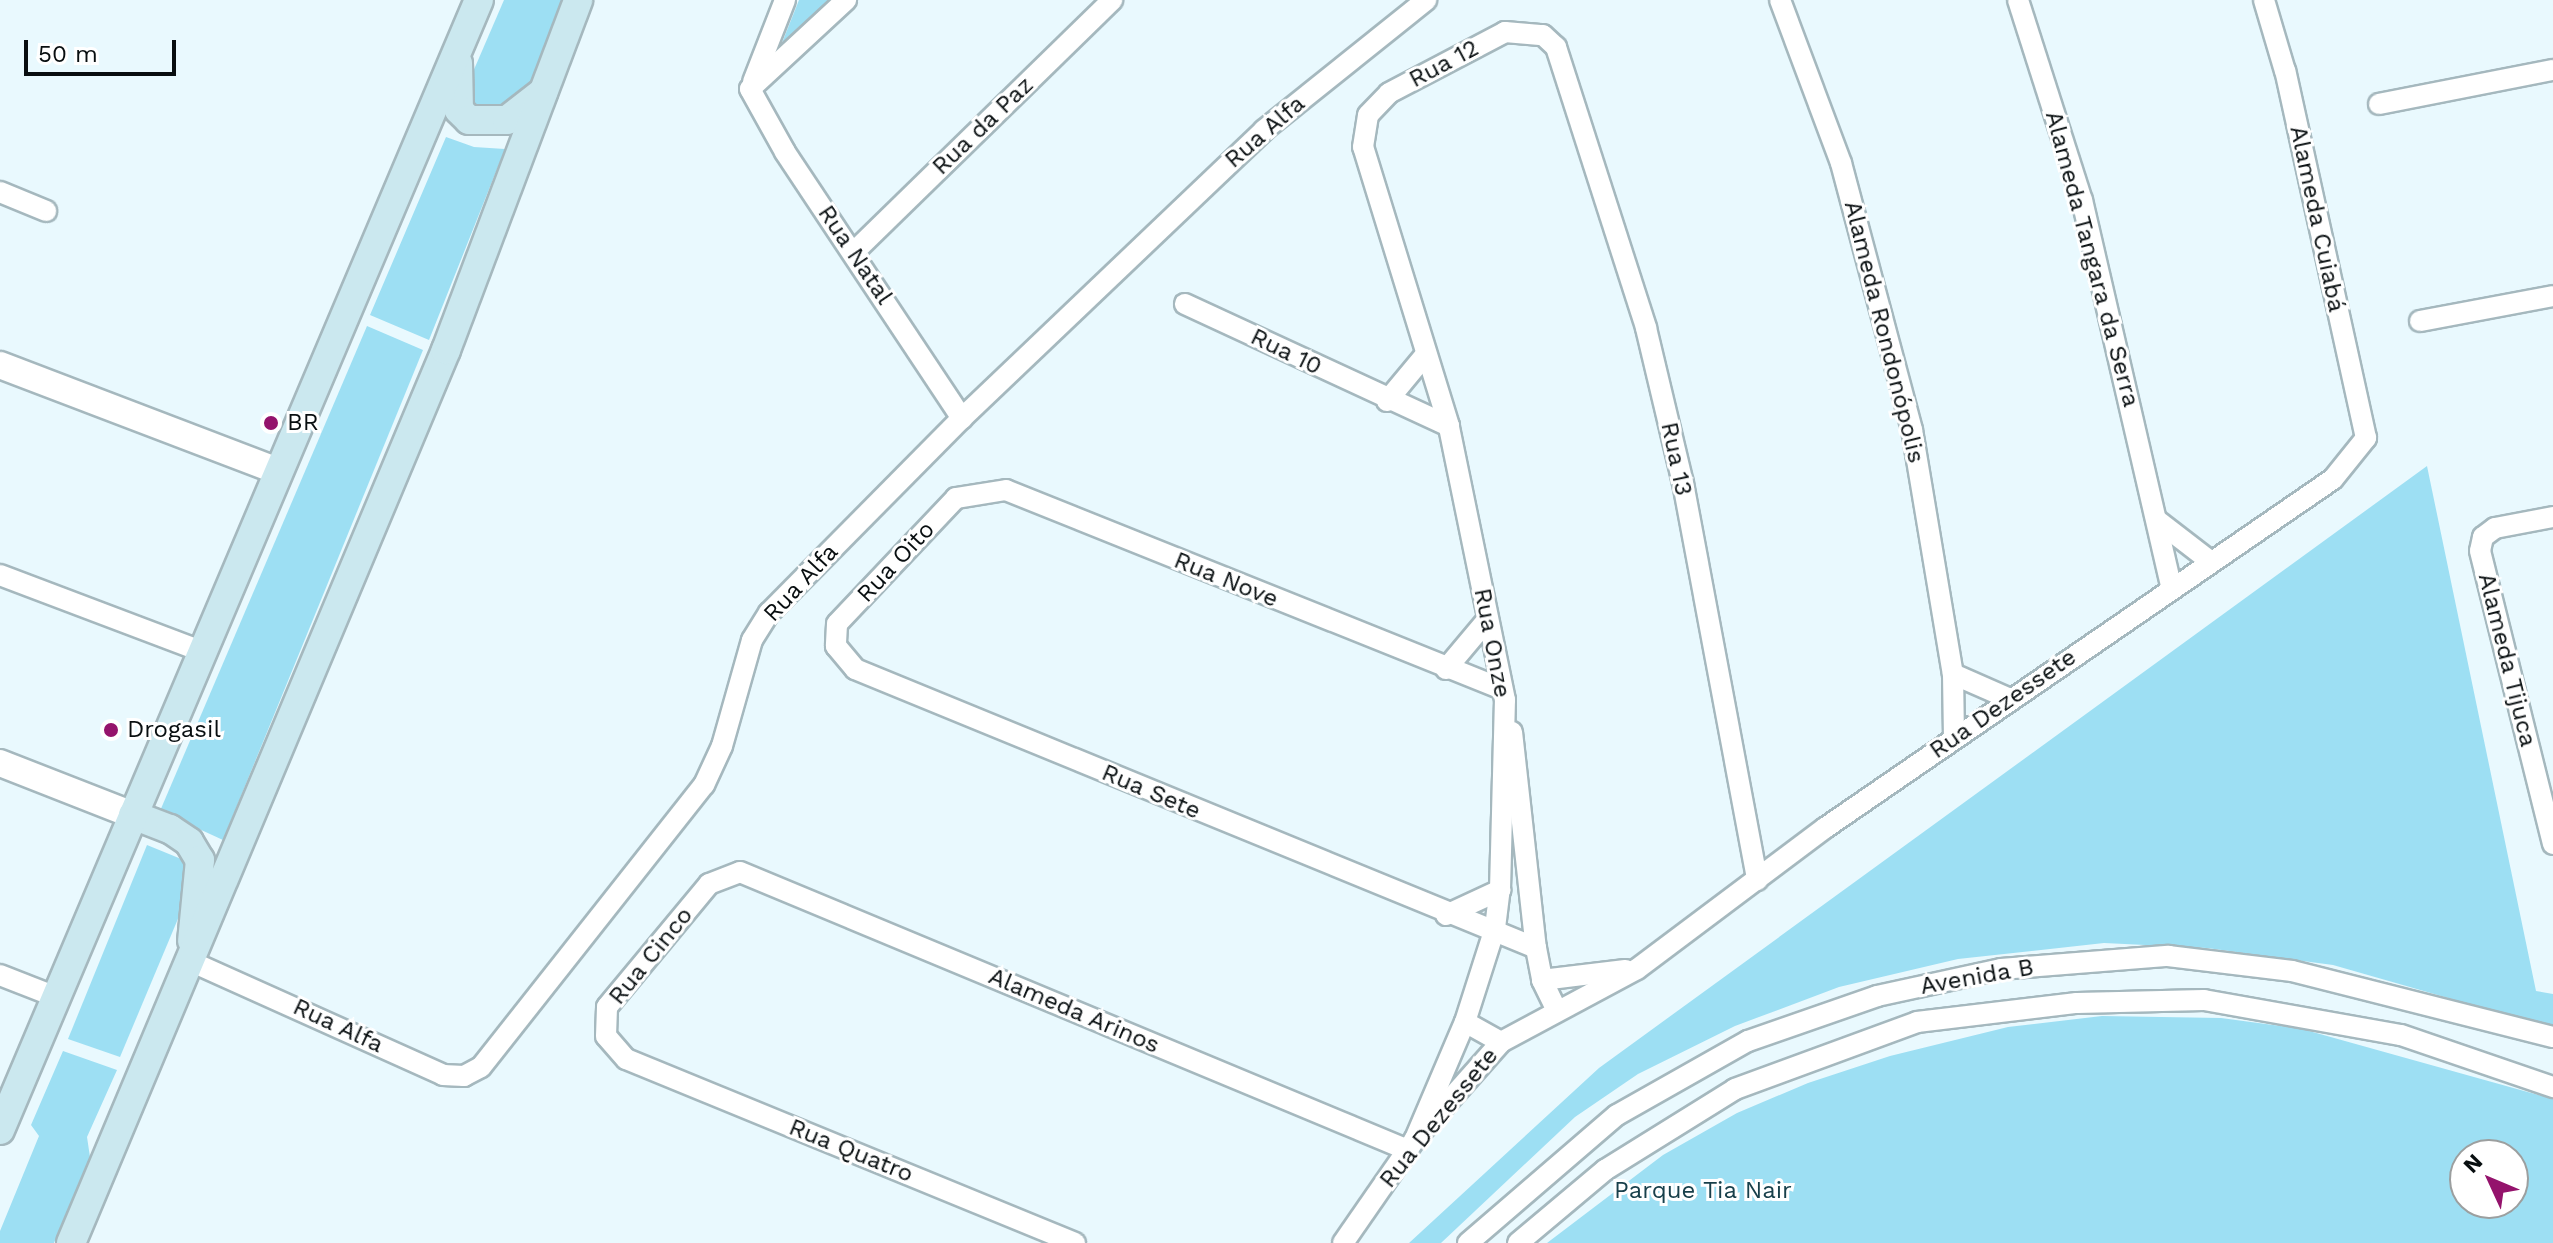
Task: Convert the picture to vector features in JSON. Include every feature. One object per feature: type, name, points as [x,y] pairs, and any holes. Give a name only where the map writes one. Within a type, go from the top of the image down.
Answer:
[{"type":"main road","points":[[0,1130],[479,0]]},
{"type":"main road","points":[[71,1243],[192,962],[446,350],[578,0]]},
{"type":"main road","points":[[459,46],[456,97],[459,110],[469,120],[507,120],[544,90]]},
{"type":"main road","points":[[133,815],[170,829],[189,842],[200,860],[192,962]]},
{"type":"street","points":[[750,89],[785,0]]},
{"type":"street","points":[[750,89],[846,0]]},
{"type":"street","name":"Rua da Paz","points":[[854,252],[1112,0]]},
{"type":"street","name":"Rua Alfa","points":[[192,962],[443,1075],[464,1076],[481,1067],[704,785],[722,746],[752,640],[769,613],[962,418],[1264,130],[1426,0]]},
{"type":"street","name":"Alameda Rondonópolis","points":[[1780,0],[1841,163],[1912,430],[1953,674],[1954,738]]},
{"type":"street","name":"Alameda Tangara da Serra","points":[[2018,0],[2082,200],[2171,587]]},
{"type":"street","name":"Alameda Cuiabá","points":[[2264,0],[2285,71],[2366,438]]},
{"type":"street","name":"Rua 12","points":[[1363,147],[1368,115],[1389,93],[1505,32],[1543,35],[1556,47]]},
{"type":"street","name":"Rua 13","points":[[1556,47],[1575,94],[1650,344],[1683,483],[1757,880]]},
{"type":"street","points":[[2379,104],[2553,70]]},
{"type":"street","name":"Rua Natal","points":[[750,89],[785,152],[962,418]]},
{"type":"street","name":"Rua Onze","points":[[1363,147],[1449,426],[1504,695],[1500,890],[1495,928],[1465,1022],[1412,1145]]},
{"type":"street","points":[[0,192],[46,211]]},
{"type":"street","points":[[2420,321],[2553,296]]},
{"type":"street","name":"Rua 10","points":[[1185,304],[1387,401],[1449,426]]},
{"type":"street","points":[[1387,401],[1426,354]]},
{"type":"street","points":[[0,365],[278,471]]},
{"type":"street","name":"Rua Dezessete","points":[[1343,1243],[1412,1145],[1501,1042],[1637,969],[1954,738],[2333,479],[2366,438]]},
{"type":"street","name":"Rua Nove","points":[[1006,490],[1504,695]]},
{"type":"street","name":"Rua Oito","points":[[855,669],[836,646],[837,624],[956,498],[1006,490]]},
{"type":"street","name":"Alameda Tijuca","points":[[2553,517],[2495,528],[2483,537],[2480,551],[2553,844]]},
{"type":"street","points":[[2158,521],[2210,561]]},
{"type":"street","points":[[0,575],[201,651]]},
{"type":"street","points":[[1446,669],[1488,619]]},
{"type":"street","name":"Rua Sete","points":[[855,669],[1446,915],[1495,928],[1536,948]]},
{"type":"street","points":[[1953,674],[2010,699]]},
{"type":"street","points":[[1504,695],[1519,765],[1536,948],[1542,980],[1557,1011]]},
{"type":"street","points":[[0,763],[133,815]]},
{"type":"street","name":"Rua Cinco","points":[[626,1059],[606,1036],[607,1007],[709,884],[740,872]]},
{"type":"street","name":"Alameda Arinos","points":[[740,872],[1412,1145]]},
{"type":"street","points":[[1446,915],[1500,890]]},
{"type":"street","name":"Avenida B","points":[[1468,1243],[1617,1115],[1748,1041],[1877,996],[2001,969],[2168,956],[2292,971],[2553,1037]]},
{"type":"street","name":"Rua Dezessete","points":[[1542,980],[1637,969]]},
{"type":"street","points":[[0,975],[56,997]]},
{"type":"street","name":"Avenida B","points":[[1518,1243],[1605,1170],[1735,1089],[1917,1022],[2077,1003],[2204,1000],[2401,1035],[2553,1087]]},
{"type":"street","points":[[1465,1022],[1501,1042]]},
{"type":"street","name":"Rua Quatro","points":[[626,1059],[1075,1243]]},
{"type":"green space","points":[[504,0],[565,0],[525,99],[506,110],[474,110],[463,95]]},
{"type":"green space","points":[[799,0],[836,0],[776,58]]},
{"type":"green space","points":[[446,137],[474,147],[505,149],[429,340],[370,315]]},
{"type":"green space","points":[[367,326],[423,350],[223,840],[160,811]]},
{"type":"green space","points":[[2427,466],[2536,991],[2553,994],[2553,1028],[2333,965],[2207,948],[2104,943],[1958,959],[1839,987],[1735,1026],[1638,1074],[1575,1117],[1441,1243],[1409,1243],[1599,1068]]},
{"type":"green space","points":[[147,845],[191,863],[193,883],[120,1057],[68,1039]]},
{"type":"green space","name":"Parque Tia Nair","points":[[2102,1016],[2221,1018],[2302,1029],[2553,1099],[2553,1243],[1547,1243],[1663,1155],[1737,1113],[1808,1083],[1890,1056],[2008,1027]]},
{"type":"green space","points":[[63,1051],[117,1070],[87,1137],[90,1157],[54,1243],[0,1243],[0,1231],[39,1136],[31,1125]]},
{"type":"place","name":"BR","points":[[271,423]]},
{"type":"place","name":"Drogasil","points":[[111,730]]}]
